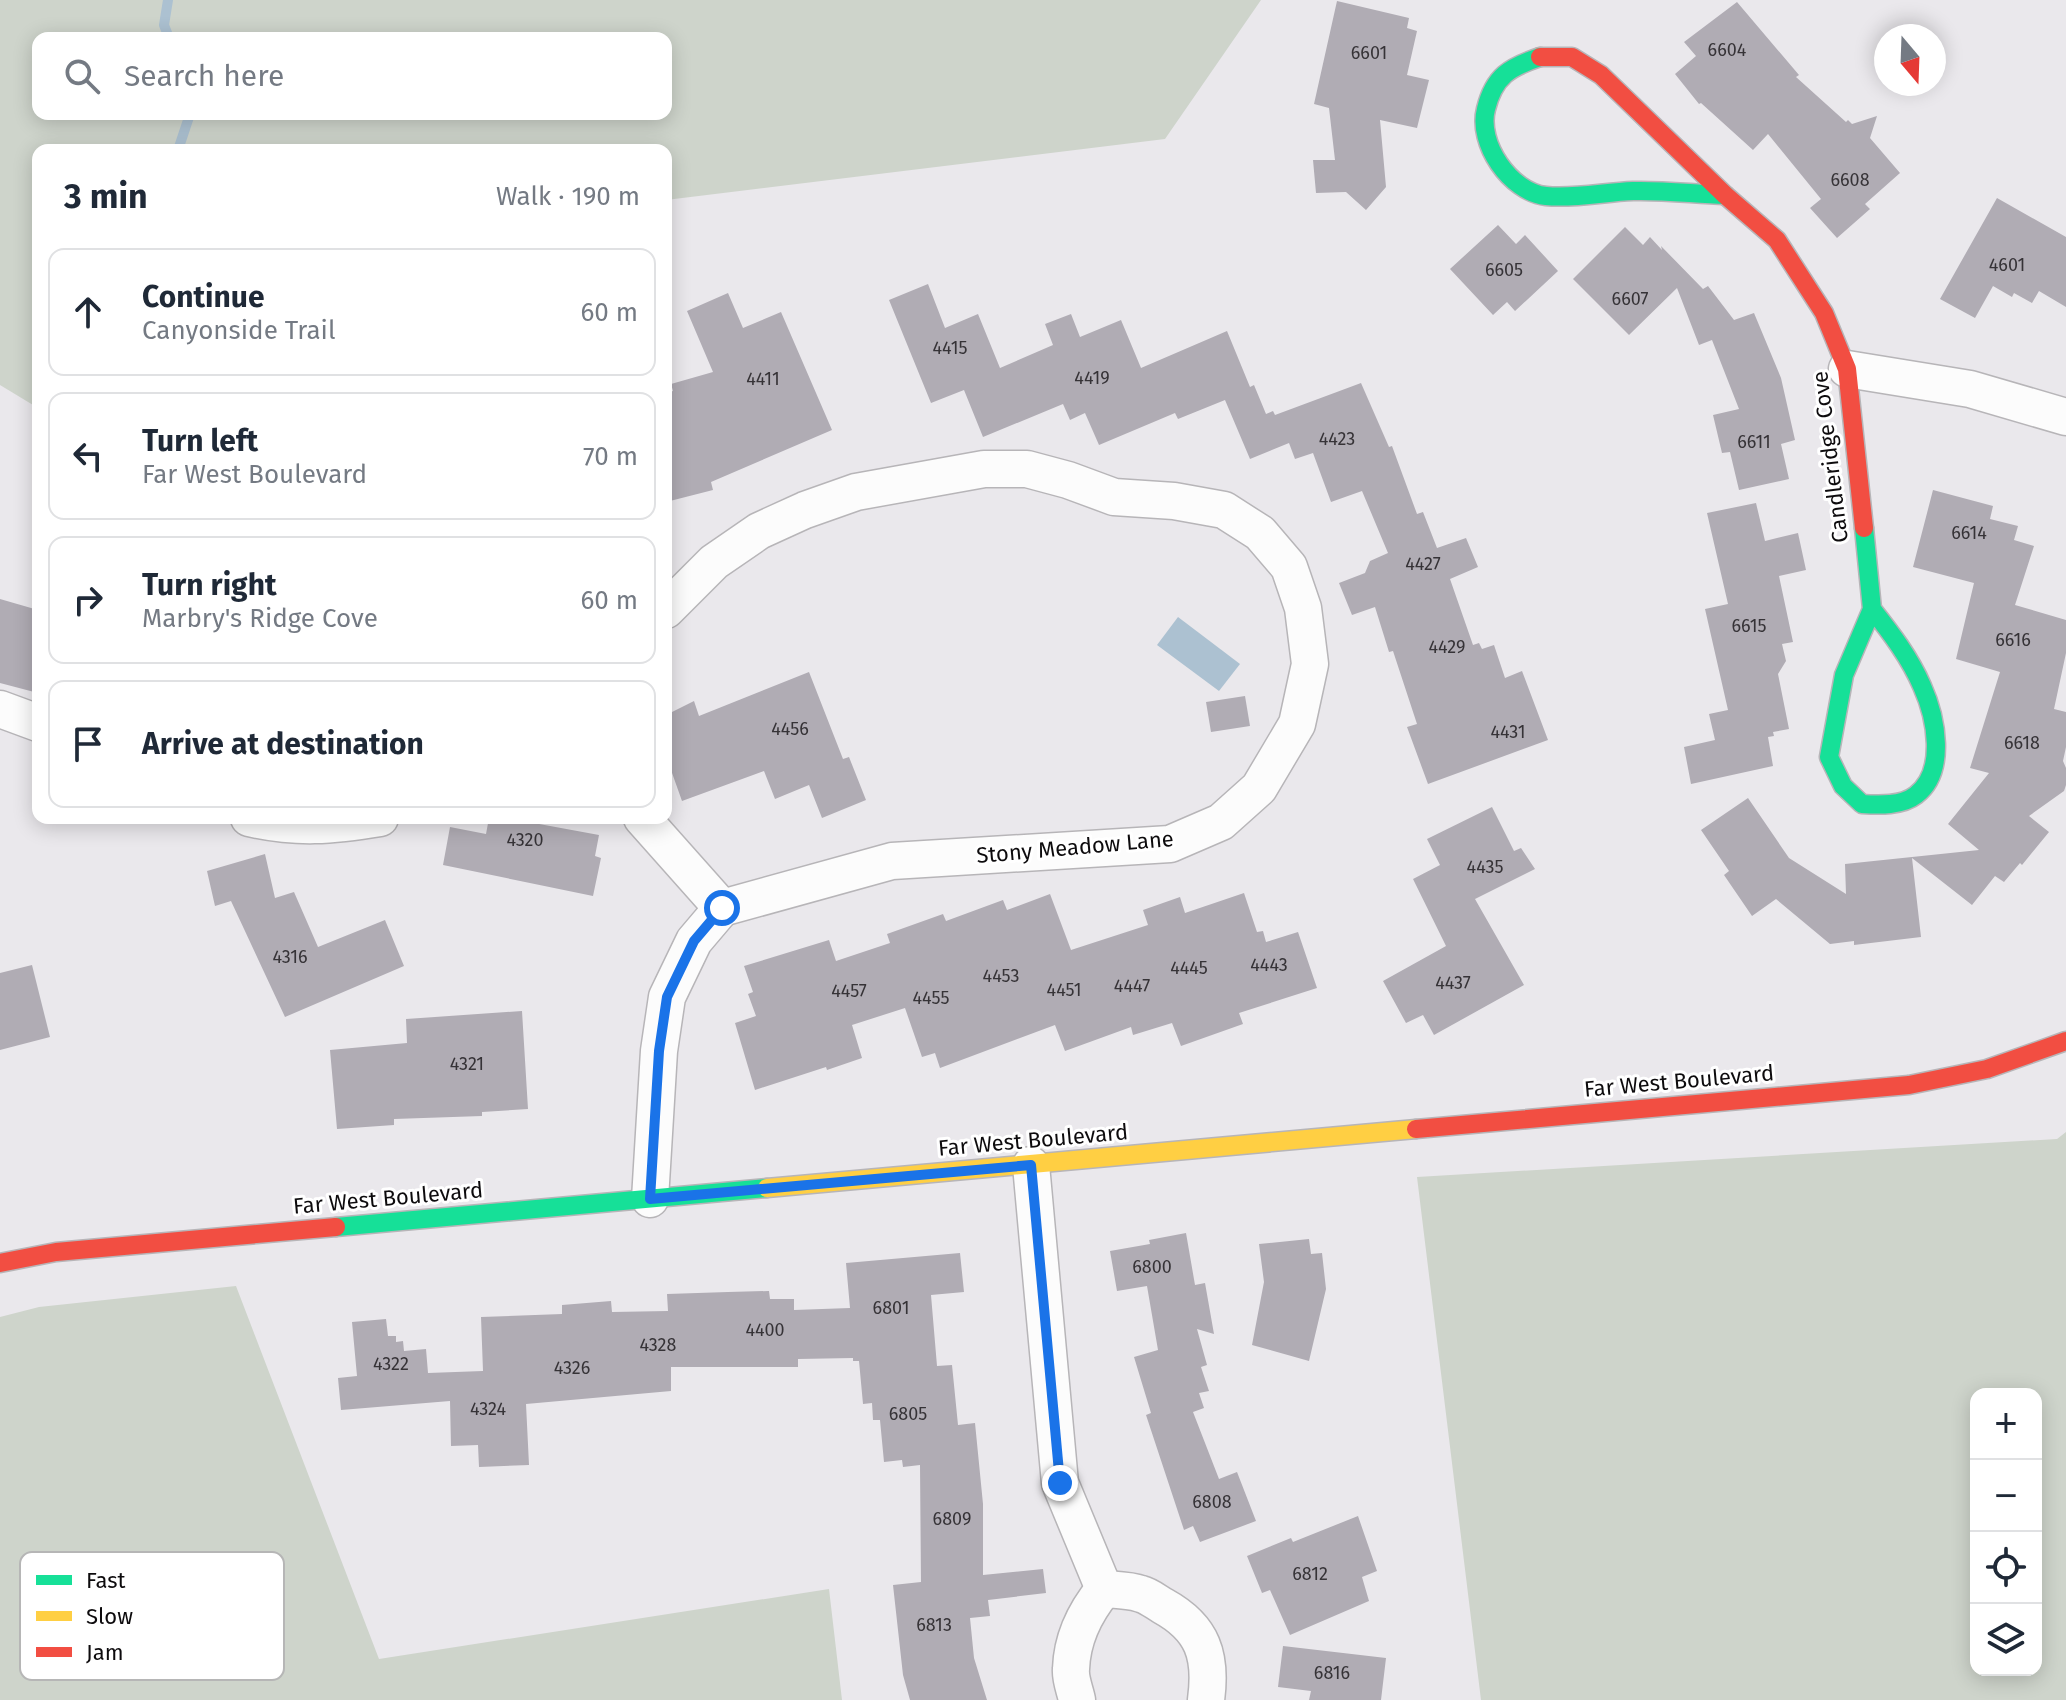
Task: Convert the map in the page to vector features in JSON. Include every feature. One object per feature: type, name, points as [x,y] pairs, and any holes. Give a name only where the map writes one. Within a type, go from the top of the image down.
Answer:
[{"type":"street","name":"Candleridge Cove","points":[[1725,195],[1637,191],[1544,196],[1516,183],[1495,159],[1483,121],[1490,93],[1512,66],[1543,56],[1572,57],[1601,75],[1725,195],[1777,240],[1824,313],[1847,369],[1872,609],[1844,675],[1829,757],[1843,786],[1862,804],[1885,805],[1915,795],[1932,773],[1935,738],[1928,698],[1899,643],[1872,609]]},
{"type":"street","points":[[1847,369],[1970,389],[2066,417]]},
{"type":"street","name":"Stony Meadow Lane","points":[[672,604],[714,562],[759,531],[805,510],[856,492],[984,469],[1027,469],[1114,497],[1174,501],[1224,510],[1260,533],[1289,567],[1303,608],[1310,664],[1297,724],[1259,788],[1221,822],[1170,844],[892,861],[722,908]]},
{"type":"street","points":[[0,709],[32,721]]},
{"type":"street","points":[[285,824],[331,827],[347,824]]},
{"type":"street","points":[[647,824],[722,908],[694,941],[667,997],[659,1051],[650,1199]]},
{"type":"street","name":"Far West Boulevard","points":[[0,1263],[56,1252],[1909,1085],[1987,1069],[2066,1041]]},
{"type":"street","points":[[1031,1165],[1060,1483],[1104,1589]]},
{"type":"street","points":[[1077,1700],[1070,1671],[1079,1626],[1104,1589]]},
{"type":"street","points":[[1104,1589],[1142,1594],[1176,1613],[1192,1628],[1204,1646],[1209,1677],[1206,1700]]},
{"type":"shaded area","points":[[0,0],[1261,0],[1165,139],[672,199],[672,144],[32,144],[32,404],[0,385]]},
{"type":"shaded area","points":[[2066,1132],[2066,1700],[1481,1700],[1417,1177],[2057,1139]]},
{"type":"shaded area","points":[[236,1286],[379,1659],[829,1589],[842,1700],[0,1700],[0,1317],[39,1307]]},
{"type":"water","points":[[1178,617],[1240,664],[1219,691],[1157,645]]},
{"type":"building","points":[[1337,1],[1409,18],[1407,28],[1417,31],[1407,75],[1429,80],[1417,128],[1380,120],[1386,187],[1366,210],[1346,192],[1316,193],[1313,160],[1335,160],[1329,108],[1314,104]]},
{"type":"building","points":[[1737,2],[1799,75],[1796,77],[1846,122],[1848,120],[1852,124],[1877,116],[1870,138],[1900,173],[1865,204],[1870,209],[1837,238],[1810,208],[1821,199],[1768,134],[1753,150],[1699,104],[1675,74],[1696,56],[1684,42]]},
{"type":"building","points":[[1997,198],[2066,237],[2066,307],[2039,291],[2032,303],[2014,293],[2012,297],[1993,286],[1975,318],[1940,299]]},
{"type":"building","points":[[1498,225],[1516,244],[1525,235],[1558,271],[1515,311],[1507,302],[1493,315],[1450,269]]},
{"type":"building","points":[[1625,227],[1643,245],[1650,237],[1703,289],[1708,286],[1734,320],[1754,313],[1781,378],[1795,440],[1781,444],[1789,479],[1739,490],[1730,452],[1722,453],[1713,415],[1739,409],[1712,340],[1699,345],[1677,288],[1629,335],[1573,279]]},
{"type":"building","points":[[928,284],[945,328],[978,314],[1000,368],[1053,345],[1045,324],[1071,314],[1080,337],[1121,320],[1141,368],[1227,331],[1250,387],[1254,385],[1266,414],[1273,411],[1275,415],[1361,383],[1389,447],[1392,446],[1417,514],[1423,512],[1437,548],[1466,538],[1478,567],[1450,579],[1473,645],[1479,643],[1482,649],[1494,645],[1505,678],[1522,671],[1548,740],[1428,784],[1407,727],[1417,724],[1375,607],[1352,615],[1339,583],[1365,573],[1370,561],[1388,553],[1362,491],[1331,502],[1313,453],[1295,459],[1289,443],[1250,459],[1225,400],[1178,419],[1175,413],[1099,445],[1085,413],[1070,420],[1063,404],[983,437],[964,390],[931,403],[889,300]]},
{"type":"building","points":[[728,293],[743,328],[781,312],[832,430],[711,482],[713,490],[672,500],[672,384],[713,372],[687,311]]},
{"type":"building","points":[[1933,490],[1993,506],[1990,519],[2018,526],[2014,540],[2034,546],[2015,605],[2066,620],[2066,653],[2054,709],[2066,712],[2063,761],[2066,785],[2064,791],[2029,816],[2049,832],[2022,865],[2020,863],[2004,882],[1995,876],[1972,905],[1912,858],[1921,937],[1854,945],[1854,941],[1830,944],[1776,899],[1752,916],[1724,875],[1729,871],[1701,830],[1748,798],[1789,858],[1846,894],[1845,864],[1979,850],[1948,824],[1989,773],[1970,768],[2000,672],[1956,659],[1974,583],[1913,567]]},
{"type":"building","points":[[1756,503],[1765,541],[1798,533],[1806,570],[1779,576],[1793,642],[1782,644],[1786,661],[1778,674],[1789,729],[1773,732],[1774,736],[1768,737],[1773,766],[1691,784],[1684,747],[1715,740],[1709,714],[1728,710],[1705,609],[1728,604],[1707,513]]},
{"type":"building","points":[[0,599],[32,608],[32,691],[0,683]]},
{"type":"building","points":[[809,672],[843,759],[849,757],[866,800],[822,818],[809,785],[775,799],[764,771],[682,801],[672,773],[672,712],[694,701],[699,716]]},
{"type":"building","points":[[1245,696],[1250,726],[1211,732],[1206,702]]},
{"type":"building","points":[[1492,807],[1514,851],[1521,848],[1535,869],[1475,899],[1524,985],[1434,1035],[1423,1015],[1406,1023],[1383,981],[1446,946],[1413,879],[1440,865],[1427,839]]},
{"type":"building","points":[[488,824],[539,824],[599,835],[595,856],[601,858],[593,896],[443,865],[450,827],[486,834]]},
{"type":"building","points":[[265,854],[275,898],[294,892],[318,947],[385,920],[404,966],[285,1017],[231,901],[215,906],[207,871]]},
{"type":"building","points":[[1244,893],[1257,932],[1263,931],[1266,942],[1298,932],[1317,988],[1239,1013],[1243,1024],[1181,1046],[1172,1023],[1133,1035],[1131,1027],[1065,1051],[1055,1025],[940,1068],[935,1053],[922,1057],[905,1008],[852,1025],[862,1058],[755,1090],[735,1023],[756,1016],[748,994],[753,992],[744,966],[829,940],[836,961],[890,943],[887,934],[943,914],[946,921],[1003,900],[1007,910],[1050,894],[1071,950],[1148,925],[1143,910],[1180,897],[1185,913]]},
{"type":"building","points":[[32,965],[50,1037],[0,1050],[0,973]]},
{"type":"building","points":[[522,1011],[528,1109],[482,1112],[482,1116],[394,1119],[394,1125],[337,1129],[330,1050],[407,1043],[406,1019]]},
{"type":"building","points":[[1186,1233],[1195,1285],[1205,1283],[1214,1334],[1197,1329],[1207,1365],[1201,1367],[1209,1391],[1199,1393],[1204,1408],[1193,1412],[1219,1479],[1237,1472],[1256,1521],[1200,1542],[1193,1526],[1184,1530],[1146,1415],[1151,1413],[1134,1357],[1158,1350],[1147,1286],[1117,1291],[1110,1251],[1150,1244],[1149,1240]]},
{"type":"building","points":[[1309,1239],[1311,1254],[1322,1253],[1326,1289],[1309,1361],[1252,1345],[1264,1282],[1259,1244]]},
{"type":"building","points":[[960,1253],[964,1292],[931,1295],[937,1366],[952,1365],[958,1425],[975,1423],[983,1504],[983,1575],[1043,1569],[1046,1593],[988,1600],[990,1616],[970,1618],[974,1658],[987,1700],[910,1700],[903,1675],[893,1585],[921,1582],[920,1465],[903,1467],[902,1460],[884,1462],[880,1420],[873,1420],[872,1403],[863,1404],[859,1361],[853,1361],[853,1358],[798,1359],[798,1367],[671,1367],[671,1391],[526,1404],[529,1465],[479,1467],[478,1445],[451,1446],[450,1401],[341,1410],[338,1378],[357,1376],[352,1322],[386,1319],[388,1336],[396,1336],[396,1342],[403,1341],[404,1351],[426,1349],[428,1373],[483,1371],[481,1317],[562,1314],[562,1305],[611,1301],[612,1312],[668,1311],[667,1294],[769,1291],[770,1299],[794,1299],[794,1310],[850,1308],[846,1263]]},
{"type":"building","points":[[1358,1516],[1377,1571],[1362,1577],[1369,1601],[1290,1635],[1270,1590],[1262,1593],[1247,1556],[1291,1538],[1293,1542]]},
{"type":"building","points":[[1283,1646],[1386,1658],[1381,1700],[1309,1700],[1311,1691],[1278,1687]]},
{"type":"waterway","points":[[167,32],[164,25],[168,0]]},
{"type":"waterway","points":[[180,144],[188,120]]},
{"type":"traffic: fast","points":[[1540,57],[1505,74],[1494,88],[1486,109],[1487,136],[1492,150],[1499,164],[1520,186],[1533,193],[1557,197],[1644,191],[1725,195]]},
{"type":"traffic: fast","points":[[1864,528],[1872,609],[1844,675],[1829,757],[1843,786],[1862,804],[1890,804],[1910,799],[1926,785],[1932,772],[1936,743],[1931,713],[1917,676],[1900,646],[1872,609]]},
{"type":"traffic: fast","points":[[336,1227],[767,1188]]},
{"type":"traffic: slow","points":[[767,1188],[1416,1129]]},
{"type":"traffic: jam","points":[[1540,57],[1572,57],[1601,75],[1725,195],[1777,240],[1824,313],[1847,369],[1864,528]]},
{"type":"traffic: jam","points":[[1416,1129],[1909,1085],[1987,1069],[2066,1041]]},
{"type":"traffic: jam","points":[[0,1263],[56,1252],[336,1227]]},
{"type":"route","points":[[722,908],[694,941],[667,997],[659,1051],[650,1199],[1031,1165],[1060,1483]]}]
